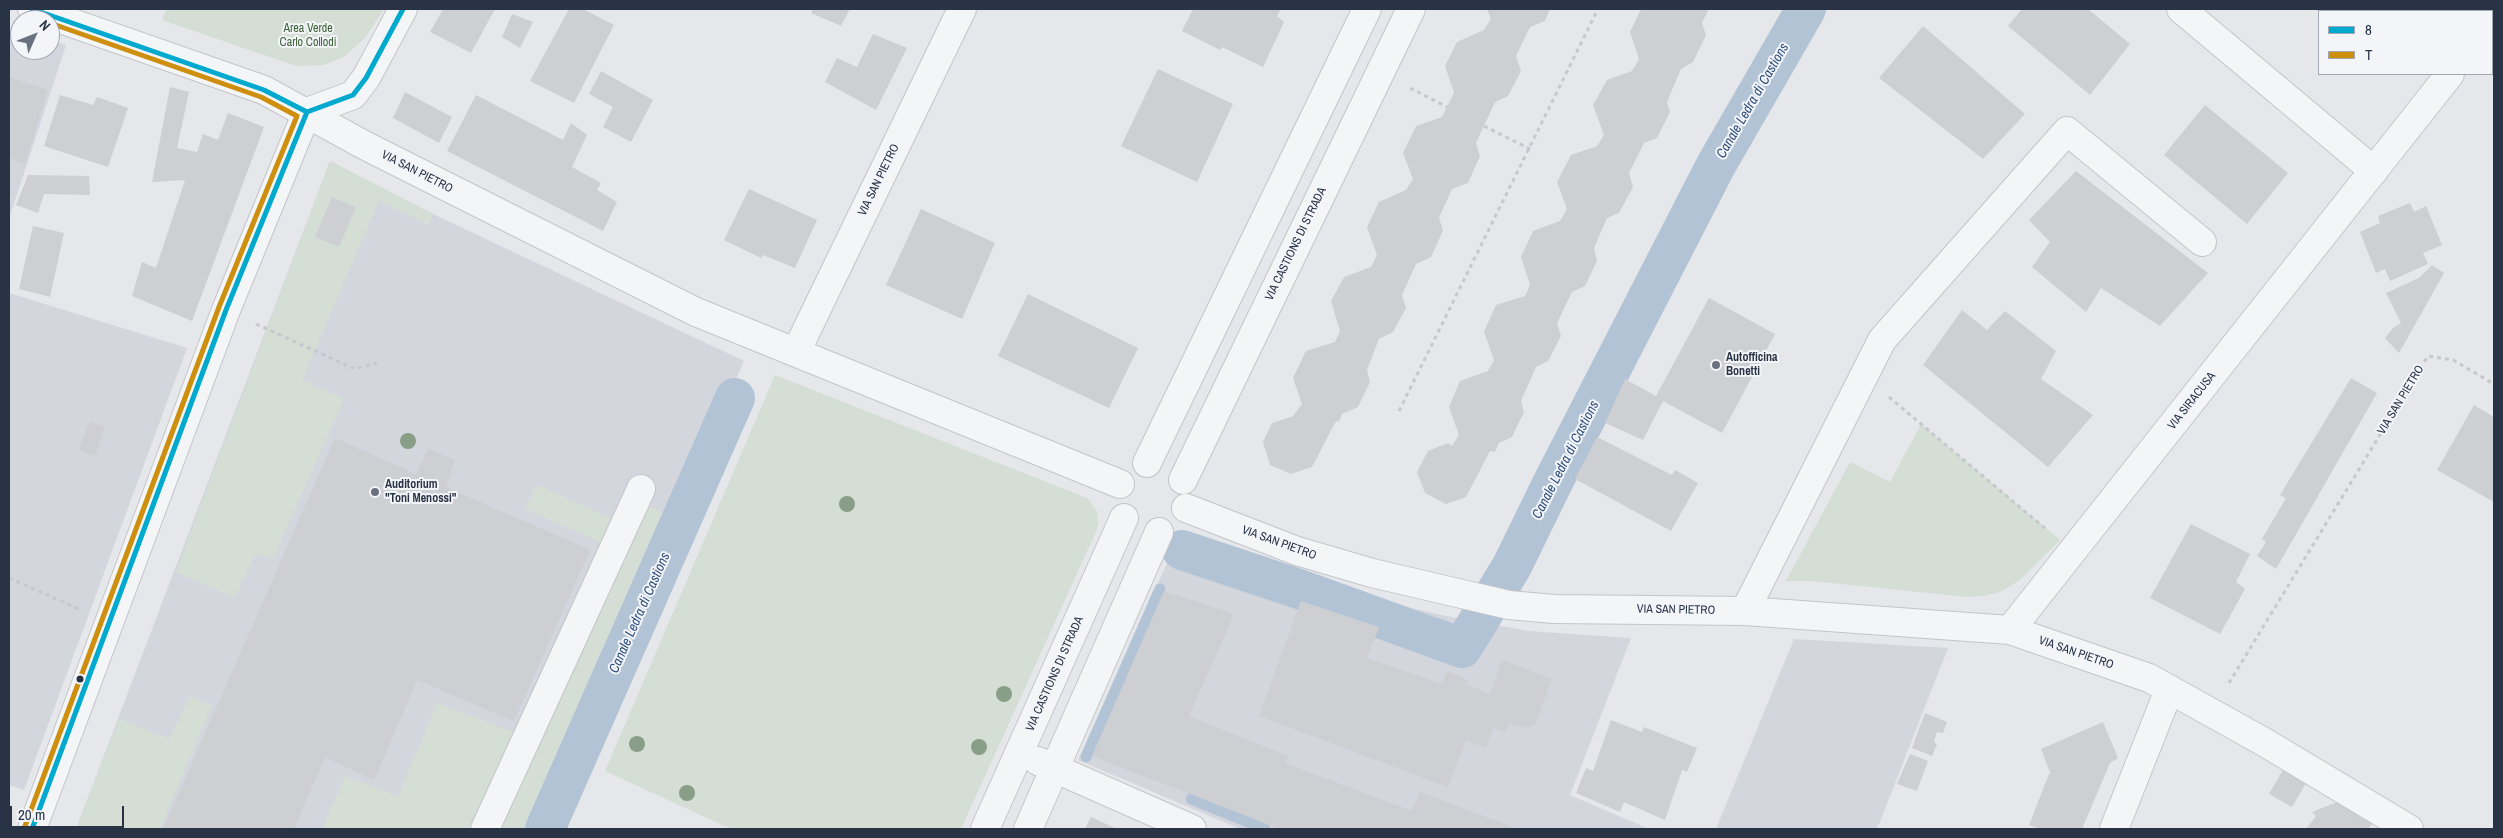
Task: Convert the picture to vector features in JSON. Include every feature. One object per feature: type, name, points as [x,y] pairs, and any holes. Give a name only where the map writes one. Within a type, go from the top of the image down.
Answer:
[{"type":"street","name":"VIA SAN PIETRO","points":[[32,9],[264,90],[364,145],[696,312],[1120,484]]},
{"type":"street","points":[[32,829],[226,310],[306,112],[353,95],[366,78],[403,9]]},
{"type":"street","name":"VIA SAN PIETRO","points":[[796,352],[962,9]]},
{"type":"street","points":[[1146,463],[1367,9]]},
{"type":"street","name":"VIA CASTIONS DI STRADA","points":[[1183,480],[1411,9]]},
{"type":"street","points":[[2181,9],[2374,171]]},
{"type":"street","name":"VIA SIRACUSA","points":[[2010,630],[2449,75]]},
{"type":"street","points":[[1745,611],[1882,340],[2067,132],[2202,242]]},
{"type":"street","points":[[1261,230],[1295,246]]},
{"type":"street","points":[[1146,463],[1168,466],[1183,480],[1188,493],[1186,508],[1176,524],[1159,532],[1140,530],[1124,518],[1118,501],[1120,484],[1130,470],[1146,463]]},
{"type":"street","points":[[485,829],[641,489]]},
{"type":"street","name":"VIA SAN PIETRO","points":[[1186,508],[1297,551],[1372,574],[1509,605],[1554,609],[1745,611],[2010,630],[2149,678],[2211,712],[2408,829]]},
{"type":"street","name":"VIA CASTIONS DI STRADA","points":[[985,829],[1124,518]]},
{"type":"street","points":[[1028,829],[1159,532]]},
{"type":"street","points":[[2114,829],[2169,690]]},
{"type":"street","points":[[1019,753],[1192,829]]},
{"type":"path","points":[[1399,411],[1598,9]]},
{"type":"path","points":[[1380,73],[1447,107]]},
{"type":"path","points":[[1484,126],[1530,149]]},
{"type":"path","points":[[226,310],[355,369],[377,362]]},
{"type":"path","name":"VIA SAN PIETRO","points":[[2211,712],[2428,356],[2453,360],[2494,384]]},
{"type":"path","points":[[1864,376],[2073,551]]},
{"type":"path","points":[[9,578],[80,610]]},
{"type":"shaded area","points":[[9,27],[10,60],[60,60],[60,43],[66,45],[9,219]]},
{"type":"shaded area","points":[[330,161],[433,214],[744,361],[537,829],[76,829]]},
{"type":"shaded area","points":[[9,293],[187,348],[24,790],[9,785]]},
{"type":"shaded area","points":[[1178,539],[1329,589],[1446,616],[1529,631],[1631,638],[1570,795],[1649,829],[1240,829],[1078,760]]},
{"type":"shaded area","points":[[1794,639],[1948,648],[1877,829],[1716,829]]},
{"type":"green space","name":"Area Verde Carlo Collodi","points":[[166,9],[384,9],[365,38],[345,56],[324,65],[296,66],[162,20]]},
{"type":"green space","points":[[330,161],[433,214],[429,225],[379,201],[302,380],[344,399],[273,559],[256,553],[235,598],[176,572]]},
{"type":"green space","points":[[775,375],[1087,498],[1097,511],[1098,527],[961,829],[731,829],[605,771]]},
{"type":"green space","points":[[1921,424],[2060,540],[2019,581],[2000,592],[1984,596],[1967,597],[1812,581],[1786,581],[1850,462],[1890,482]]},
{"type":"green space","points":[[537,485],[633,528],[644,504],[673,517],[537,829],[322,829],[345,776],[398,796],[437,703],[537,741],[620,551],[525,509]]},
{"type":"green space","points":[[190,696],[212,705],[160,829],[76,829],[119,719],[169,739]]},
{"type":"building","points":[[443,9],[495,9],[471,53],[430,32]]},
{"type":"building","points":[[569,9],[583,9],[614,25],[574,103],[530,81]]},
{"type":"building","points":[[813,9],[850,9],[841,26],[811,13]]},
{"type":"building","points":[[1193,9],[1281,9],[1277,16],[1284,22],[1263,67],[1222,47],[1220,50],[1182,31]]},
{"type":"building","points":[[1487,9],[1550,9],[1545,21],[1530,27],[1516,56],[1521,71],[1508,96],[1495,102],[1476,143],[1480,156],[1468,183],[1452,189],[1439,218],[1443,230],[1431,257],[1416,264],[1402,295],[1406,308],[1393,332],[1379,339],[1367,370],[1370,382],[1358,407],[1342,414],[1339,422],[1336,421],[1312,467],[1291,474],[1270,465],[1263,442],[1272,423],[1293,416],[1302,404],[1293,378],[1306,351],[1335,342],[1340,331],[1331,301],[1344,277],[1371,267],[1377,255],[1367,227],[1379,202],[1406,190],[1413,179],[1403,153],[1416,126],[1442,117],[1454,93],[1445,66],[1457,42],[1484,30],[1491,19]]},
{"type":"building","points":[[1641,9],[1709,9],[1702,23],[1706,35],[1693,62],[1681,69],[1667,102],[1670,112],[1657,138],[1644,143],[1629,173],[1633,187],[1619,213],[1607,218],[1594,248],[1597,261],[1585,286],[1572,292],[1557,323],[1561,336],[1548,361],[1536,367],[1521,401],[1524,412],[1512,437],[1499,443],[1495,452],[1490,451],[1466,497],[1446,504],[1425,493],[1417,472],[1428,451],[1448,443],[1452,446],[1459,435],[1449,407],[1460,381],[1488,371],[1494,360],[1484,332],[1496,305],[1525,296],[1530,285],[1521,257],[1533,231],[1560,221],[1567,209],[1557,182],[1571,155],[1597,146],[1604,135],[1593,105],[1607,80],[1632,71],[1639,59],[1630,32]]},
{"type":"building","points":[[2022,9],[2088,9],[2130,44],[2090,95],[2008,26]]},
{"type":"building","points":[[2338,9],[2363,9],[2362,10]]},
{"type":"building","points":[[512,14],[533,22],[520,48],[502,37]]},
{"type":"building","points":[[1923,26],[2025,114],[1983,159],[1879,78]]},
{"type":"building","points":[[873,34],[907,48],[876,110],[825,82],[837,58],[857,67]]},
{"type":"building","points":[[1158,69],[1233,104],[1197,182],[1121,146]]},
{"type":"building","points":[[601,71],[653,100],[631,142],[603,127],[613,107],[589,94]]},
{"type":"building","points":[[9,77],[48,90],[25,164],[9,158]]},
{"type":"building","points":[[170,87],[189,92],[177,148],[197,152],[203,134],[218,140],[228,113],[264,127],[192,321],[132,296],[142,262],[156,268],[185,180],[152,182]]},
{"type":"building","points":[[405,92],[452,117],[439,143],[393,118]]},
{"type":"building","points":[[60,95],[93,105],[97,97],[128,108],[108,167],[44,146]]},
{"type":"building","points":[[476,95],[563,140],[571,123],[587,135],[572,167],[601,183],[597,190],[617,202],[603,231],[447,151]]},
{"type":"building","points":[[2205,105],[2288,173],[2247,224],[2164,155]]},
{"type":"building","points":[[2076,171],[2208,273],[2160,326],[2101,288],[2086,312],[2032,267],[2050,242],[2029,220]]},
{"type":"building","points":[[28,175],[89,176],[90,195],[44,194],[38,213],[16,205]]},
{"type":"building","points":[[749,189],[817,220],[795,268],[763,255],[761,258],[724,240]]},
{"type":"building","points":[[332,197],[356,207],[339,247],[315,237]]},
{"type":"building","points":[[2410,203],[2414,212],[2426,206],[2442,245],[2423,253],[2428,264],[2390,281],[2385,269],[2376,273],[2360,232],[2380,223],[2378,216]]},
{"type":"building","points":[[921,209],[995,243],[962,319],[886,285]]},
{"type":"building","points":[[33,226],[64,233],[50,297],[19,289]]},
{"type":"building","points":[[2432,265],[2444,273],[2399,353],[2385,338],[2393,328],[2401,323],[2386,293],[2419,278]]},
{"type":"building","points":[[1028,294],[1138,348],[1109,408],[998,356]]},
{"type":"building","name":"Autofficina Bonetti","points":[[1709,298],[1775,334],[1722,433],[1663,401],[1643,440],[1605,423],[1625,379],[1656,396]]},
{"type":"building","points":[[1962,310],[1987,330],[2005,311],[2056,351],[2041,379],[2093,415],[2048,467],[1923,365]]},
{"type":"building","points":[[2351,378],[2377,393],[2276,569],[2257,556],[2266,542],[2262,539],[2286,498],[2280,495]]},
{"type":"building","points":[[2474,405],[2494,417],[2494,502],[2437,470]]},
{"type":"building","points":[[89,422],[105,427],[95,456],[79,450]]},
{"type":"building","points":[[1597,437],[1672,475],[1675,470],[1698,483],[1671,531],[1575,479]]},
{"type":"building","points":[[335,438],[416,474],[428,449],[455,460],[446,487],[590,550],[514,721],[417,680],[374,780],[325,757],[294,829],[163,829]]},
{"type":"building","points":[[2191,524],[2250,554],[2236,582],[2245,589],[2220,634],[2150,598]]},
{"type":"building","points":[[1164,591],[1234,614],[1189,716],[1288,756],[1285,763],[1412,811],[1420,792],[1518,829],[1280,829],[1092,756]]},
{"type":"building","points":[[1301,601],[1379,627],[1367,658],[1442,684],[1447,671],[1468,680],[1467,684],[1490,695],[1502,660],[1552,679],[1535,725],[1528,728],[1509,724],[1505,732],[1493,728],[1486,748],[1466,741],[1448,787],[1259,716]]},
{"type":"building","points":[[1925,713],[1947,722],[1943,733],[1937,732],[1934,742],[1937,744],[1932,756],[1912,748]]},
{"type":"building","points":[[1611,720],[1642,732],[1644,727],[1697,748],[1687,772],[1682,770],[1665,820],[1624,802],[1620,812],[1576,793],[1586,768],[1593,771]]},
{"type":"building","points":[[2103,722],[2118,758],[2110,763],[2082,829],[2040,829],[2029,825],[2049,774],[2051,775],[2041,749]]},
{"type":"building","points":[[1910,754],[1928,761],[1917,791],[1897,784]]},
{"type":"building","points":[[2283,770],[2306,783],[2292,807],[2269,794]]},
{"type":"building","points":[[2337,802],[2372,824],[2368,829],[2306,829],[2316,816],[2312,812]]},
{"type":"building","points":[[1091,817],[1117,829],[1085,829]]},
{"type":"waterway","name":"Canale Ledra di Castions","points":[[1182,550],[1299,589],[1462,648],[1512,566],[1553,482],[1716,165],[1806,9]]},
{"type":"waterway","name":"Canale Ledra di Castions","points":[[545,829],[735,398]]},
{"type":"waterway","points":[[1086,757],[1160,589]]},
{"type":"waterway","points":[[1191,799],[1265,829]]},
{"type":"transit line","name":"8","points":[[32,9],[264,90],[307,112]]},
{"type":"transit line","name":"8","points":[[307,112],[353,95],[366,78],[403,9]]},
{"type":"transit line","name":"T","points":[[25,826],[219,307],[297,116],[261,97],[60,27]]},
{"type":"transit line","name":"8","points":[[32,829],[226,310],[307,112]]},
{"type":"place","name":"Autofficina Bonetti","points":[[1716,365]]},
{"type":"place","name":"Auditorium \"Toni Menossi\"","points":[[375,492]]}]
